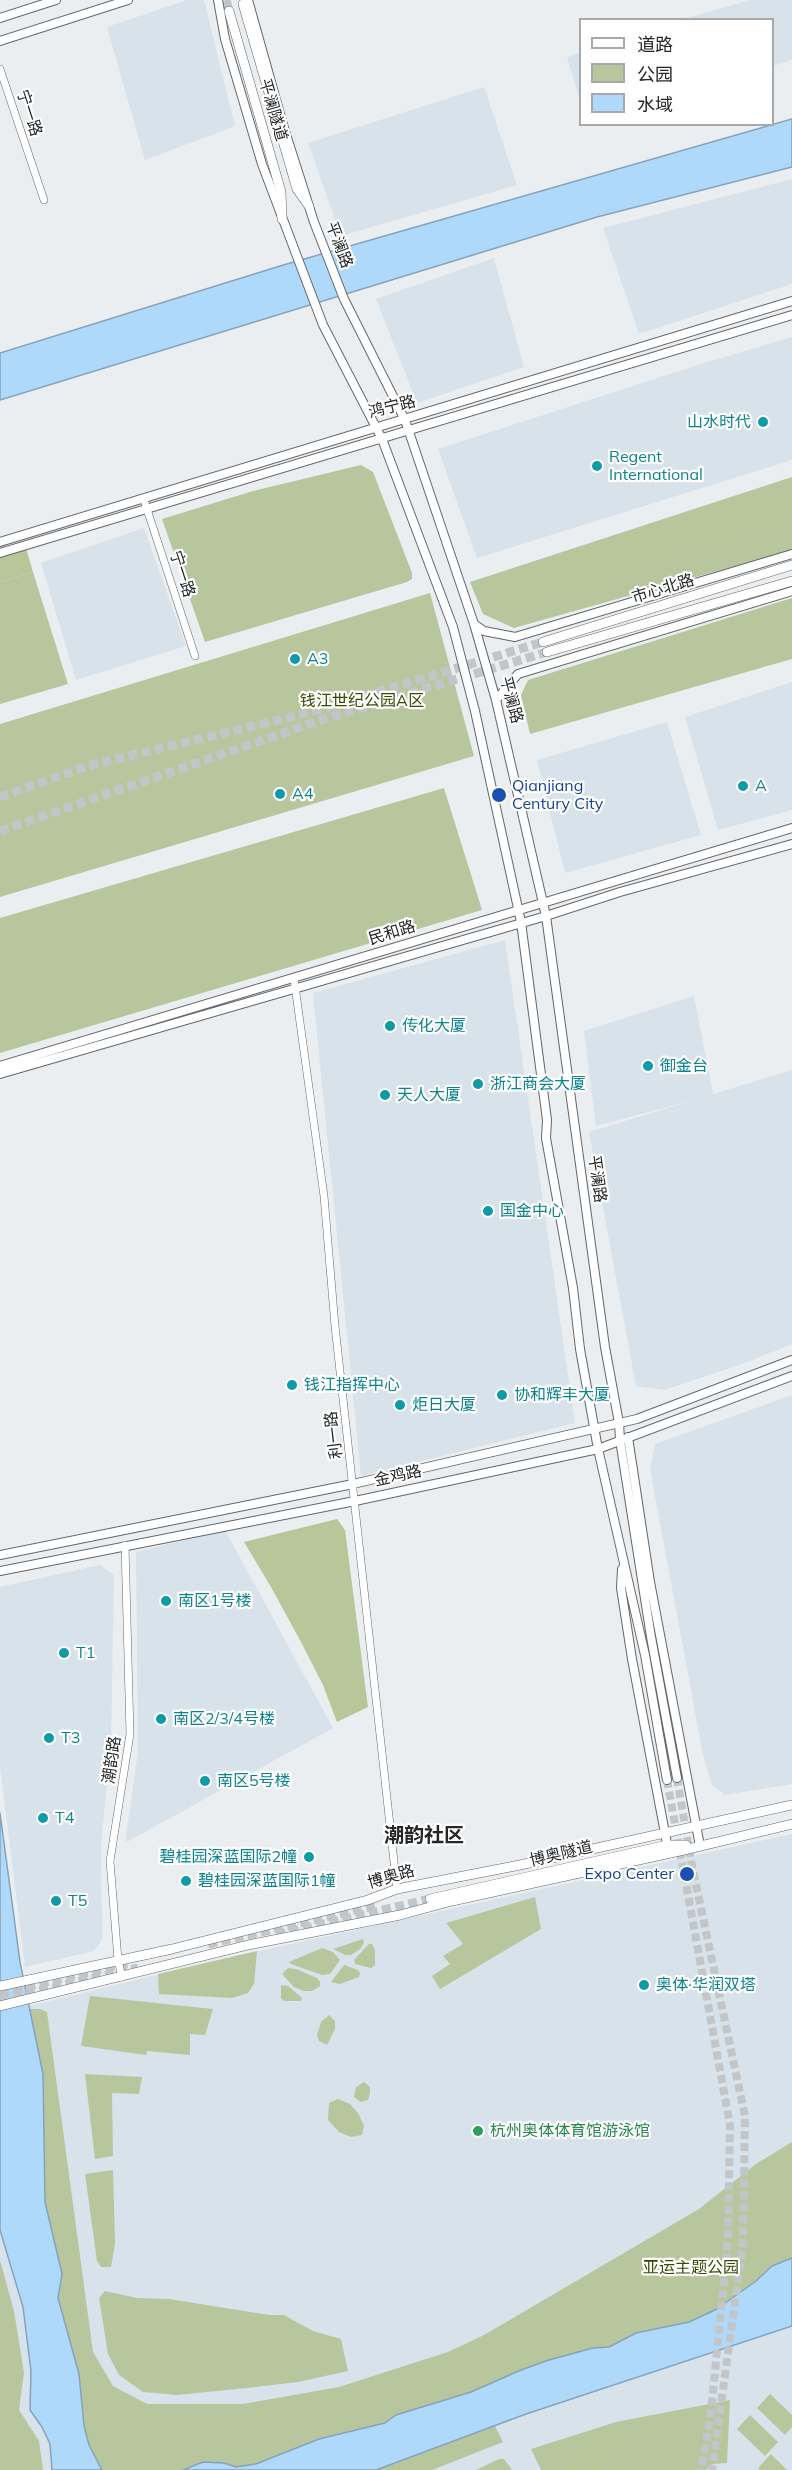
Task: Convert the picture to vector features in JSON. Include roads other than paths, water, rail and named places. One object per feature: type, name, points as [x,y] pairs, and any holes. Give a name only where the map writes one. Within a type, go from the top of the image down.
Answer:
[{"type":"main road","points":[[0,18],[56,0]]},
{"type":"main road","points":[[0,40],[128,0]]},
{"type":"main road","points":[[218,0],[225,39],[253,137],[282,219],[323,324],[382,439],[453,627],[488,763],[521,922],[547,1120],[546,1138],[573,1288],[580,1349],[594,1429],[645,1655],[667,1780]]},
{"type":"main road","name":"平澜隧道","points":[[245,2],[297,189],[309,206]]},
{"type":"main road","name":"平澜隧道","points":[[229,11],[281,192],[282,219]]},
{"type":"main road","name":"平澜路","points":[[309,206],[344,299],[409,430],[474,624],[496,700],[546,916],[605,1347],[624,1439]]},
{"type":"main road","name":"鸿宁路","points":[[0,553],[374,427],[405,420],[792,301]]},
{"type":"main road","name":"鸿宁路","points":[[0,543],[382,439],[792,315]]},
{"type":"main road","points":[[474,624],[484,631],[515,637],[792,554]]},
{"type":"main road","name":"市心北路","points":[[543,642],[792,565]]},
{"type":"main road","name":"市心北路","points":[[547,652],[792,581]]},
{"type":"main road","points":[[496,700],[518,674],[792,591]]},
{"type":"main road","name":"民和路","points":[[0,1074],[295,983],[543,903],[792,828]]},
{"type":"main road","name":"民和路","points":[[0,1066],[295,983],[546,916],[620,892],[792,844]]},
{"type":"main road","name":"金鸡路","points":[[0,1555],[353,1484],[637,1419],[792,1360]]},
{"type":"main road","name":"金鸡路","points":[[0,1571],[355,1501],[598,1449],[792,1376]]},
{"type":"main road","points":[[624,1439],[651,1637],[677,1778]]},
{"type":"main road","points":[[624,1439],[700,1846]]},
{"type":"main road","points":[[623,1563],[621,1588],[630,1649],[668,1850]]},
{"type":"main road","name":"博奥路","points":[[0,1986],[172,1949],[356,1903],[397,1889],[573,1853],[792,1804]]},
{"type":"main road","points":[[0,2006],[248,1945],[400,1915],[668,1850],[700,1846],[792,1824]]},
{"type":"main road","name":"博奥隧道","points":[[573,1853],[517,1873],[429,1896],[668,1850]]},
{"type":"street","name":"宁一路","points":[[0,69],[44,200]]},
{"type":"street","name":"宁一路","points":[[145,504],[195,657]]},
{"type":"street","name":"利一路","points":[[295,983],[303,1059],[324,1196],[335,1326],[397,1889]]},
{"type":"street","name":"潮韵路","points":[[122,1977],[118,1960],[110,1861],[130,1734],[124,1545]]},
{"type":"water","points":[[792,119],[792,167],[597,217],[0,400],[0,353],[280,266]]},
{"type":"water","points":[[0,1813],[20,1962],[43,2074],[45,2202],[62,2274],[58,2298],[79,2374],[84,2426],[89,2445],[102,2470],[52,2470],[50,2444],[30,2410],[31,2371],[23,2307],[0,2230]]},
{"type":"water","points":[[792,2258],[792,2326],[526,2414],[376,2470],[183,2470],[203,2462],[224,2463],[236,2467],[256,2464],[319,2439],[385,2423],[396,2415],[471,2392],[549,2360],[593,2348],[609,2347],[636,2333],[689,2322],[717,2309],[756,2281],[772,2266]]},
{"type":"tunnel","points":[[226,0],[229,11]]},
{"type":"tunnel","points":[[0,797],[88,766],[319,710],[543,642]]},
{"type":"tunnel","points":[[0,831],[321,720],[547,652]]},
{"type":"tunnel","points":[[677,1778],[691,1861],[745,2116],[743,2244],[712,2470]]},
{"type":"tunnel","points":[[667,1780],[730,2125],[728,2239],[710,2422],[701,2470]]},
{"type":"tunnel","points":[[277,1935],[430,1899]]},
{"type":"tunnel","points":[[208,1944],[379,1905]]},
{"type":"tunnel","points":[[0,1993],[128,1963]]},
{"type":"tunnel","points":[[0,2000],[138,1968]]},
{"type":"place","name":"山水时代","points":[[763,422]]},
{"type":"place","name":"Regent International","points":[[597,466]]},
{"type":"place","name":"A3","points":[[295,659]]},
{"type":"place","name":"A","points":[[743,786]]},
{"type":"place","name":"A4","points":[[280,794]]},
{"type":"place","name":"Qianjiang Century City","points":[[499,795]]},
{"type":"place","name":"传化大厦","points":[[390,1026]]},
{"type":"place","name":"御金台","points":[[648,1066]]},
{"type":"place","name":"浙江商会大厦","points":[[478,1084]]},
{"type":"place","name":"天人大厦","points":[[385,1095]]},
{"type":"place","name":"国金中心","points":[[488,1211]]},
{"type":"place","name":"钱江指挥中心","points":[[292,1385]]},
{"type":"place","name":"协和辉丰大厦","points":[[502,1395]]},
{"type":"place","name":"炬日大厦","points":[[400,1405]]},
{"type":"place","name":"南区1号楼","points":[[166,1601]]},
{"type":"place","name":"T1","points":[[64,1653]]},
{"type":"place","name":"南区2/3/4号楼","points":[[161,1719]]},
{"type":"place","name":"T3","points":[[49,1738]]},
{"type":"place","name":"南区5号楼","points":[[205,1781]]},
{"type":"place","name":"T4","points":[[43,1818]]},
{"type":"place","name":"碧桂园深蓝国际2幢","points":[[309,1857]]},
{"type":"place","name":"Expo Center","points":[[687,1874]]},
{"type":"place","name":"碧桂园深蓝国际1幢","points":[[186,1881]]},
{"type":"place","name":"T5","points":[[56,1901]]},
{"type":"place","name":"奥体·华润双塔","points":[[644,1985]]},
{"type":"place","name":"杭州奥体体育馆游泳馆","points":[[478,2131]]},
{"type":"district","name":"潮韵社区","points":[[424,1836]]},
{"type":"park label","name":"钱江世纪公园A区","points":[[362,701]]},
{"type":"park label","name":"亚运主题公园","points":[[691,2268]]}]
